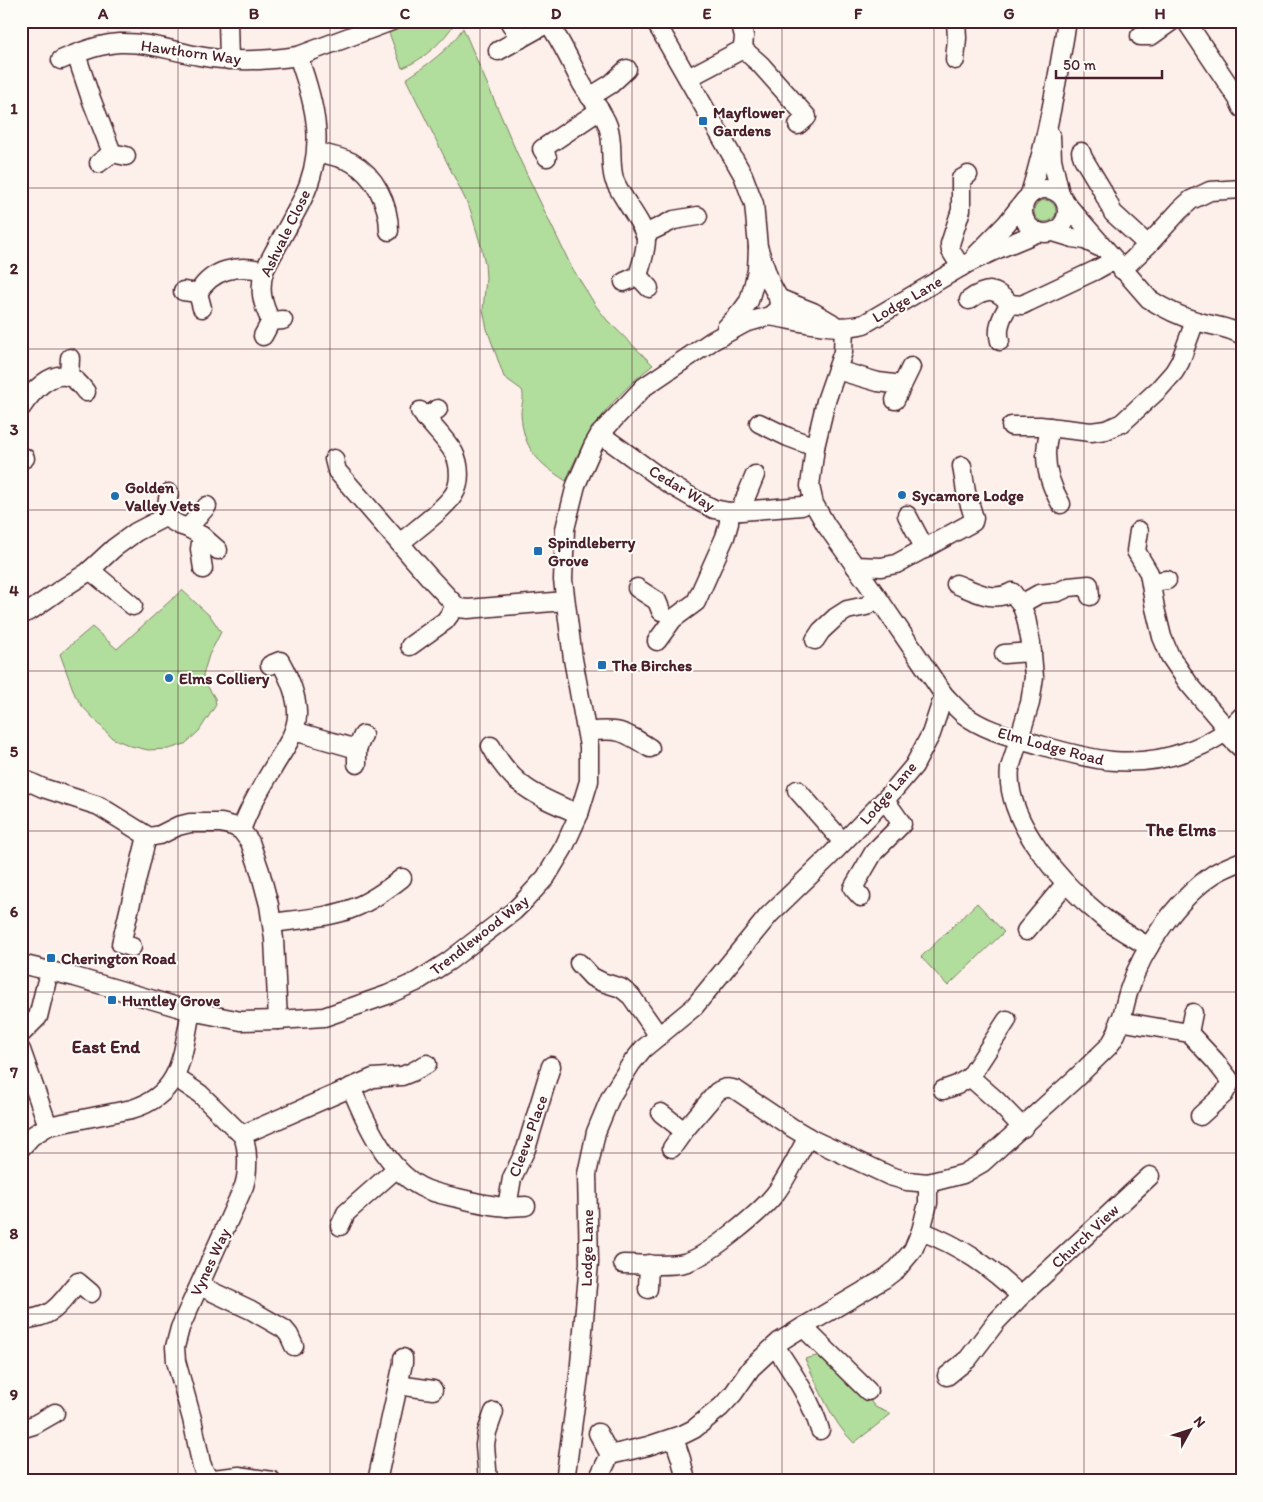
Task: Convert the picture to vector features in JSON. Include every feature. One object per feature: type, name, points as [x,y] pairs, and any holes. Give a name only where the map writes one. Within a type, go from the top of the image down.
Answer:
[{"type":"street","points":[[228,21],[229,60]]},
{"type":"street","name":"Hawthorn Way","points":[[112,157],[90,96],[68,57],[106,45],[128,43],[145,44],[229,60],[284,58],[298,56],[392,21]]},
{"type":"street","points":[[509,21],[520,39]]},
{"type":"street","points":[[655,21],[743,175],[754,204],[758,248],[757,270],[750,298],[751,310],[755,314],[766,317]]},
{"type":"street","points":[[740,21],[744,36],[743,49]]},
{"type":"street","points":[[955,60],[957,48],[956,21]]},
{"type":"street","name":"Lodge Lane","points":[[965,265],[1006,223],[1027,197],[1040,160],[1051,113],[1066,21]]},
{"type":"street","points":[[1140,36],[1151,36],[1172,21]]},
{"type":"street","points":[[1186,21],[1238,99],[1242,108]]},
{"type":"street","points":[[498,51],[548,22],[606,121],[610,134],[610,156],[614,178],[620,192],[645,234],[645,250],[637,282]]},
{"type":"street","points":[[688,78],[743,49]]},
{"type":"street","points":[[743,49],[760,64],[806,117],[798,125]]},
{"type":"street","name":"Ashvale Close","points":[[272,326],[262,297],[261,284],[264,271],[302,200],[317,152],[317,129],[314,109],[298,56]]},
{"type":"street","points":[[547,157],[542,149],[621,80]]},
{"type":"street","name":"Lodge Lane","points":[[1051,113],[1052,158],[1063,200]]},
{"type":"street","points":[[317,152],[350,162],[367,175],[376,186],[382,198],[391,234]]},
{"type":"street","points":[[1081,152],[1113,213],[1148,245]]},
{"type":"street","points":[[965,265],[951,251],[950,244],[960,210],[961,179],[968,175]]},
{"type":"street","points":[[1115,261],[1095,244],[1046,232],[1028,225],[1023,213],[1027,197],[1041,188],[1054,190],[1149,299],[1165,309],[1195,321],[1226,328],[1242,335]]},
{"type":"street","points":[[969,300],[984,291],[990,291],[997,292],[1010,304],[1022,305],[1148,245],[1180,210],[1197,196],[1217,190],[1242,188]]},
{"type":"street","points":[[1046,232],[1063,224],[1068,212],[1063,200]]},
{"type":"street","points":[[645,234],[687,214]]},
{"type":"street","name":"Lodge Lane","points":[[766,317],[811,324],[853,327],[864,324],[965,265],[998,249],[1046,232]]},
{"type":"street","points":[[712,341],[745,323],[766,317],[778,309],[777,295],[770,282],[758,248]]},
{"type":"street","points":[[195,297],[210,279],[227,269],[245,268],[264,271]]},
{"type":"street","points":[[712,341],[731,323],[757,288],[762,287],[767,287],[777,295],[840,326],[842,352],[826,401],[815,446],[810,486],[814,504],[826,525],[944,695]]},
{"type":"street","points":[[1000,341],[998,327],[1001,318],[1010,304]]},
{"type":"street","points":[[1011,426],[1030,425],[1096,432],[1122,423],[1159,389],[1174,372],[1180,362],[1195,321]]},
{"type":"street","name":"Trendlewood Way","points":[[21,964],[75,977],[191,1011],[241,1021],[324,1017],[387,995],[416,982],[449,962],[514,911],[536,889],[556,862],[580,814],[589,781],[586,732],[573,659],[563,580],[565,529],[576,485],[600,434],[644,388],[712,341]]},
{"type":"street","points":[[69,377],[70,358]]},
{"type":"street","points":[[837,370],[878,382],[899,392],[910,367]]},
{"type":"street","points":[[21,408],[29,397],[45,382],[59,377],[69,377],[75,380],[86,392]]},
{"type":"street","points":[[400,543],[443,507],[454,494],[457,484],[458,467],[455,454],[428,413]]},
{"type":"street","points":[[759,423],[788,437],[815,446]]},
{"type":"street","points":[[1050,427],[1046,455],[1050,477],[1060,504]]},
{"type":"street","name":"Cedar Way","points":[[600,434],[669,484],[714,509],[735,512],[802,506]]},
{"type":"street","points":[[855,566],[875,567],[891,565],[905,560],[974,521],[966,492],[962,466]]},
{"type":"street","points":[[332,470],[456,606],[468,609],[565,601]]},
{"type":"street","points":[[662,613],[696,602],[725,537],[729,522],[755,475]]},
{"type":"street","points":[[169,493],[184,526],[200,549],[203,569]]},
{"type":"street","points":[[21,615],[34,609],[90,570],[114,548],[136,532],[184,526],[207,506]]},
{"type":"street","points":[[907,515],[925,549]]},
{"type":"street","points":[[184,526],[218,550]]},
{"type":"street","points":[[1139,531],[1135,548],[1148,570],[1159,581],[1155,608],[1162,637],[1170,656],[1188,684],[1242,749]]},
{"type":"street","points":[[90,570],[133,606]]},
{"type":"street","points":[[956,584],[993,597],[1016,598],[1058,592],[1068,587],[1089,586],[1090,596]]},
{"type":"street","points":[[637,588],[657,601],[662,613],[658,642]]},
{"type":"street","points":[[824,634],[833,619],[845,611],[863,607],[878,598]]},
{"type":"street","points":[[1016,598],[1026,618],[1034,677],[1032,695],[1010,775],[1011,788],[1018,814],[1037,848],[1066,883],[1102,917],[1149,947]]},
{"type":"street","points":[[415,638],[445,621],[456,606]]},
{"type":"street","points":[[1004,654],[1032,652]]},
{"type":"street","points":[[241,830],[247,814],[294,731],[297,718],[297,707],[290,681],[280,660],[270,665]]},
{"type":"street","name":"Lodge Lane","points":[[565,1481],[579,1375],[589,1263],[587,1174],[596,1132],[611,1096],[643,1049],[694,1007],[769,915],[885,800],[914,766],[932,734],[944,695]]},
{"type":"street","name":"Elm Lodge Road","points":[[944,695],[970,719],[996,732],[1080,756],[1117,762],[1139,763],[1199,747],[1215,740],[1242,716]]},
{"type":"street","points":[[586,732],[614,730],[624,733],[640,747]]},
{"type":"street","points":[[294,731],[359,749]]},
{"type":"street","points":[[492,756],[529,791],[580,814]]},
{"type":"street","points":[[21,778],[43,788],[99,806],[147,836],[160,835],[178,826],[190,823],[221,823],[241,830],[250,842],[260,870],[272,923],[276,953],[278,1020]]},
{"type":"street","points":[[797,790],[843,842]]},
{"type":"street","points":[[861,897],[853,888],[874,852],[902,824],[885,800]]},
{"type":"street","points":[[132,947],[121,944],[147,836]]},
{"type":"street","points":[[672,1148],[717,1092],[722,1088],[727,1088],[736,1090],[808,1137],[890,1176],[906,1181],[928,1183],[968,1172],[982,1163],[1022,1128],[1108,1047],[1115,1036],[1133,978],[1149,947],[1175,909],[1198,886],[1218,871],[1242,861]]},
{"type":"street","points":[[272,923],[326,916],[350,910],[370,900],[404,878]]},
{"type":"street","points":[[1026,931],[1066,883]]},
{"type":"street","points":[[579,963],[592,977],[621,988],[631,996],[659,1036]]},
{"type":"street","points":[[25,1031],[38,1018],[46,984]]},
{"type":"street","points":[[21,1148],[32,1136],[48,1126],[137,1107],[159,1096],[175,1077],[182,1057],[191,1011]]},
{"type":"street","points":[[1189,1033],[1193,1013]]},
{"type":"street","points":[[943,1090],[957,1085],[970,1077],[1007,1020]]},
{"type":"street","points":[[1119,1021],[1189,1033],[1226,1074],[1229,1081],[1227,1090],[1207,1113]]},
{"type":"street","points":[[21,1050],[48,1126]]},
{"type":"street","points":[[175,1077],[200,1094],[242,1135],[373,1078],[402,1076],[427,1064]]},
{"type":"street","name":"Cleeve Place","points":[[507,1207],[512,1178],[526,1149],[551,1066]]},
{"type":"street","points":[[970,1077],[996,1100],[1022,1128]]},
{"type":"street","points":[[351,1087],[372,1132],[397,1168],[415,1184],[429,1191],[486,1205],[526,1206]]},
{"type":"street","points":[[660,1113],[684,1131]]},
{"type":"street","name":"Vynes Way","points":[[242,1135],[246,1144],[247,1173],[245,1183],[180,1328],[175,1354],[192,1419],[202,1467],[201,1478],[213,1479],[239,1476],[272,1481]]},
{"type":"street","points":[[623,1264],[681,1264],[700,1257],[766,1205],[774,1195],[808,1137]]},
{"type":"street","points":[[340,1215],[397,1168]]},
{"type":"street","name":"Church View","points":[[947,1376],[968,1359],[996,1322],[1021,1296],[1150,1176]]},
{"type":"street","points":[[597,1481],[610,1456],[674,1438],[694,1430],[713,1415],[733,1394],[751,1368],[775,1346],[803,1327],[892,1274],[907,1258],[921,1231],[928,1204],[928,1183]]},
{"type":"street","points":[[921,1231],[974,1256],[1021,1296]]},
{"type":"street","points":[[648,1288],[649,1264]]},
{"type":"street","points":[[21,1320],[41,1317],[52,1312],[78,1282],[91,1292]]},
{"type":"street","points":[[200,1286],[251,1310],[292,1335]]},
{"type":"street","points":[[803,1327],[868,1391]]},
{"type":"street","points":[[775,1346],[804,1393],[820,1430]]},
{"type":"street","points":[[376,1481],[403,1358]]},
{"type":"street","points":[[398,1385],[433,1390]]},
{"type":"street","points":[[21,1429],[34,1425],[57,1412]]},
{"type":"street","points":[[488,1481],[485,1445],[494,1412]]},
{"type":"street","points":[[598,1433],[610,1456]]},
{"type":"street","points":[[674,1438],[686,1481]]},
{"type":"green space","points":[[415,21],[456,21],[446,35],[432,49],[410,65],[402,68],[388,30]]},
{"type":"green space","points":[[463,28],[520,160],[571,266],[607,320],[653,365],[612,403],[601,417],[582,447],[566,481],[540,461],[528,445],[522,425],[522,390],[504,377],[487,329],[483,310],[486,278],[485,264],[470,209],[406,79],[430,63]]},
{"type":"green space","points":[[1045,200],[1053,203],[1056,211],[1053,219],[1045,222],[1037,219],[1034,211],[1037,203]]},
{"type":"green space","points":[[182,590],[211,617],[221,632],[209,655],[203,675],[206,684],[215,698],[216,705],[199,731],[185,744],[169,749],[148,750],[131,746],[112,738],[82,706],[75,695],[60,654],[92,627],[117,649]]},
{"type":"green space","points":[[977,903],[1004,932],[948,986],[921,957]]},
{"type":"green space","points":[[824,1354],[866,1395],[875,1407],[891,1414],[854,1443],[832,1414],[805,1359]]},
{"type":"place","name":"Mayflower Gardens","points":[[703,121]]},
{"type":"place","name":"Sycamore Lodge","points":[[902,495]]},
{"type":"place","name":"Golden Valley Vets","points":[[115,496]]},
{"type":"place","name":"Spindleberry Grove","points":[[538,551]]},
{"type":"place","name":"The Birches","points":[[602,665]]},
{"type":"place","name":"Elms Colliery","points":[[169,678]]},
{"type":"place","name":"Cherington Road","points":[[51,958]]},
{"type":"place","name":"Huntley Grove","points":[[112,1000]]},
{"type":"district","name":"The Elms","points":[[1181,830]]},
{"type":"district","name":"East End","points":[[106,1047]]}]
